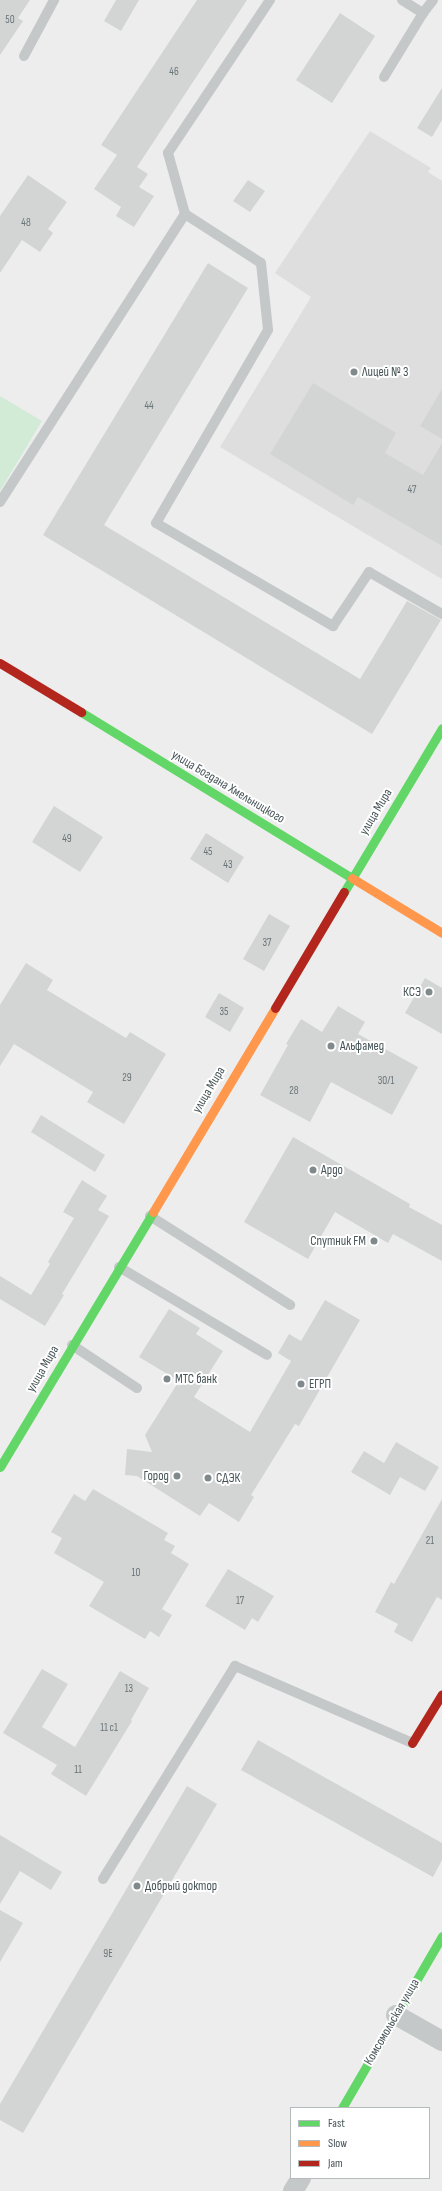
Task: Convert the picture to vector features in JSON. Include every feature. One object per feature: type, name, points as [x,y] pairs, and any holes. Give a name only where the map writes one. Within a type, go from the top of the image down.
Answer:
[{"type":"main road","name":"улица Богдана Хмельницкого","points":[[0,663],[442,933]]},
{"type":"main road","name":"улица Мира","points":[[0,1467],[442,728]]},
{"type":"main road","points":[[412,1743],[442,1694]]},
{"type":"main road","name":"Комсомольская улица","points":[[343,2107],[442,1936]]},
{"type":"street","points":[[396,2015],[442,2041]]},
{"type":"street","points":[[294,2191],[300,2179]]},
{"type":"lane","points":[[24,56],[54,0]]},
{"type":"lane","points":[[270,0],[168,153],[185,214],[261,263],[268,330],[156,523],[333,626],[368,572],[442,614]]},
{"type":"lane","points":[[402,0],[423,14]]},
{"type":"lane","points":[[384,78],[433,0]]},
{"type":"lane","points":[[0,502],[185,214]]},
{"type":"lane","points":[[150,1216],[290,1305]]},
{"type":"lane","points":[[119,1267],[267,1355]]},
{"type":"lane","points":[[72,1345],[137,1388]]},
{"type":"lane","points":[[103,1879],[235,1666],[412,1743]]},
{"type":"shaded area","name":"Лицей № 3","points":[[370,131],[431,168],[428,172],[442,181],[442,579],[220,447],[311,297],[275,273]]},
{"type":"green space","points":[[0,396],[42,421],[0,491]]},
{"type":"building","points":[[0,0],[30,0],[18,18],[23,21],[0,55]]},
{"type":"building","points":[[116,0],[139,0],[121,31],[104,21]]},
{"type":"building","points":[[197,0],[247,0],[137,167],[148,174],[139,187],[154,196],[134,227],[116,216],[121,207],[94,189],[117,155],[101,145]]},
{"type":"building","points":[[340,13],[375,36],[332,103],[296,80]]},
{"type":"building","points":[[442,88],[442,120],[432,137],[417,128]]},
{"type":"building","points":[[28,175],[67,202],[48,229],[53,233],[40,252],[22,240],[0,273],[0,216]]},
{"type":"building","points":[[248,180],[265,191],[250,212],[233,201]]},
{"type":"building","points":[[208,263],[248,288],[104,525],[360,679],[407,601],[441,620],[372,734],[43,535]]},
{"type":"building","points":[[313,383],[396,433],[385,453],[423,475],[442,443],[442,546],[358,497],[353,505],[270,454]]},
{"type":"building","points":[[442,389],[442,439],[420,426]]},
{"type":"building","points":[[54,806],[103,837],[80,872],[32,842]]},
{"type":"building","points":[[206,833],[244,857],[228,883],[190,859]]},
{"type":"building","points":[[269,914],[290,926],[264,971],[243,959]]},
{"type":"building","points":[[26,963],[53,980],[47,990],[126,1038],[130,1032],[166,1054],[124,1124],[87,1102],[93,1092],[14,1044],[0,1066],[0,1005]]},
{"type":"building","points":[[425,978],[442,988],[442,1034],[405,1013]]},
{"type":"building","points":[[219,993],[244,1008],[230,1032],[205,1017]]},
{"type":"building","points":[[338,1006],[365,1022],[358,1034],[418,1067],[392,1115],[331,1082],[310,1122],[260,1095],[288,1045],[286,1044],[301,1019],[322,1032]]},
{"type":"building","points":[[41,1115],[105,1155],[95,1172],[31,1132]]},
{"type":"building","name":"Ардо","points":[[293,1137],[410,1204],[409,1207],[442,1225],[442,1261],[393,1234],[388,1243],[335,1212],[308,1259],[244,1222]]},
{"type":"building","points":[[82,1180],[107,1196],[98,1210],[109,1216],[62,1294],[64,1295],[45,1326],[0,1299],[0,1276],[31,1295],[50,1264],[48,1262],[74,1218],[63,1212]]},
{"type":"building","points":[[325,1300],[360,1320],[299,1426],[295,1424],[251,1495],[254,1497],[239,1522],[209,1503],[200,1516],[137,1476],[125,1475],[127,1449],[152,1452],[145,1435],[179,1381],[139,1357],[169,1309],[200,1328],[196,1334],[223,1351],[194,1397],[250,1432],[291,1361],[278,1353],[289,1334],[301,1341]]},
{"type":"building","points":[[396,1442],[439,1467],[425,1491],[400,1477],[390,1495],[351,1472],[364,1451],[384,1463]]},
{"type":"building","points":[[93,1489],[168,1533],[164,1540],[175,1546],[171,1553],[189,1564],[162,1609],[172,1615],[159,1637],[150,1631],[145,1639],[89,1606],[104,1582],[54,1553],[62,1538],[51,1532],[74,1494],[85,1501]]},
{"type":"building","points":[[442,1499],[442,1600],[437,1597],[412,1642],[394,1632],[398,1624],[375,1612],[391,1582],[394,1584]]},
{"type":"building","points":[[228,1569],[274,1596],[258,1622],[252,1618],[245,1630],[205,1606]]},
{"type":"building","points":[[42,1669],[68,1684],[42,1727],[75,1747],[120,1671],[149,1688],[131,1720],[132,1721],[86,1796],[51,1774],[57,1765],[3,1733]]},
{"type":"building","points":[[258,1740],[442,1843],[442,1860],[433,1877],[241,1770]]},
{"type":"building","points":[[187,1786],[217,1804],[23,2133],[0,2120],[0,2104]]},
{"type":"building","points":[[0,1835],[62,1872],[51,1890],[20,1871],[0,1904]]},
{"type":"building","points":[[0,1910],[23,1923],[0,1962]]},
{"type":"traffic: fast","points":[[81,712],[352,878]]},
{"type":"traffic: fast","points":[[344,892],[442,728]]},
{"type":"traffic: fast","points":[[0,1467],[153,1212]]},
{"type":"traffic: fast","points":[[343,2107],[442,1936]]},
{"type":"traffic: slow","points":[[352,878],[442,933]]},
{"type":"traffic: slow","points":[[153,1212],[275,1008]]},
{"type":"traffic: jam","points":[[0,663],[81,712]]},
{"type":"traffic: jam","points":[[275,1008],[344,892]]},
{"type":"traffic: jam","points":[[412,1743],[442,1694]]},
{"type":"place","name":"Лицей № 3","points":[[354,372]]},
{"type":"place","name":"КСЭ","points":[[429,992]]},
{"type":"place","name":"Альфамед","points":[[331,1046]]},
{"type":"place","name":"Ардо","points":[[313,1170]]},
{"type":"place","name":"Спутник FM","points":[[374,1241]]},
{"type":"place","name":"МТС банк","points":[[167,1379]]},
{"type":"place","name":"ЕГРП","points":[[301,1384]]},
{"type":"place","name":"Город","points":[[177,1476]]},
{"type":"place","name":"СДЭК","points":[[208,1478]]},
{"type":"place","name":"Добрый доктор","points":[[137,1886]]}]
